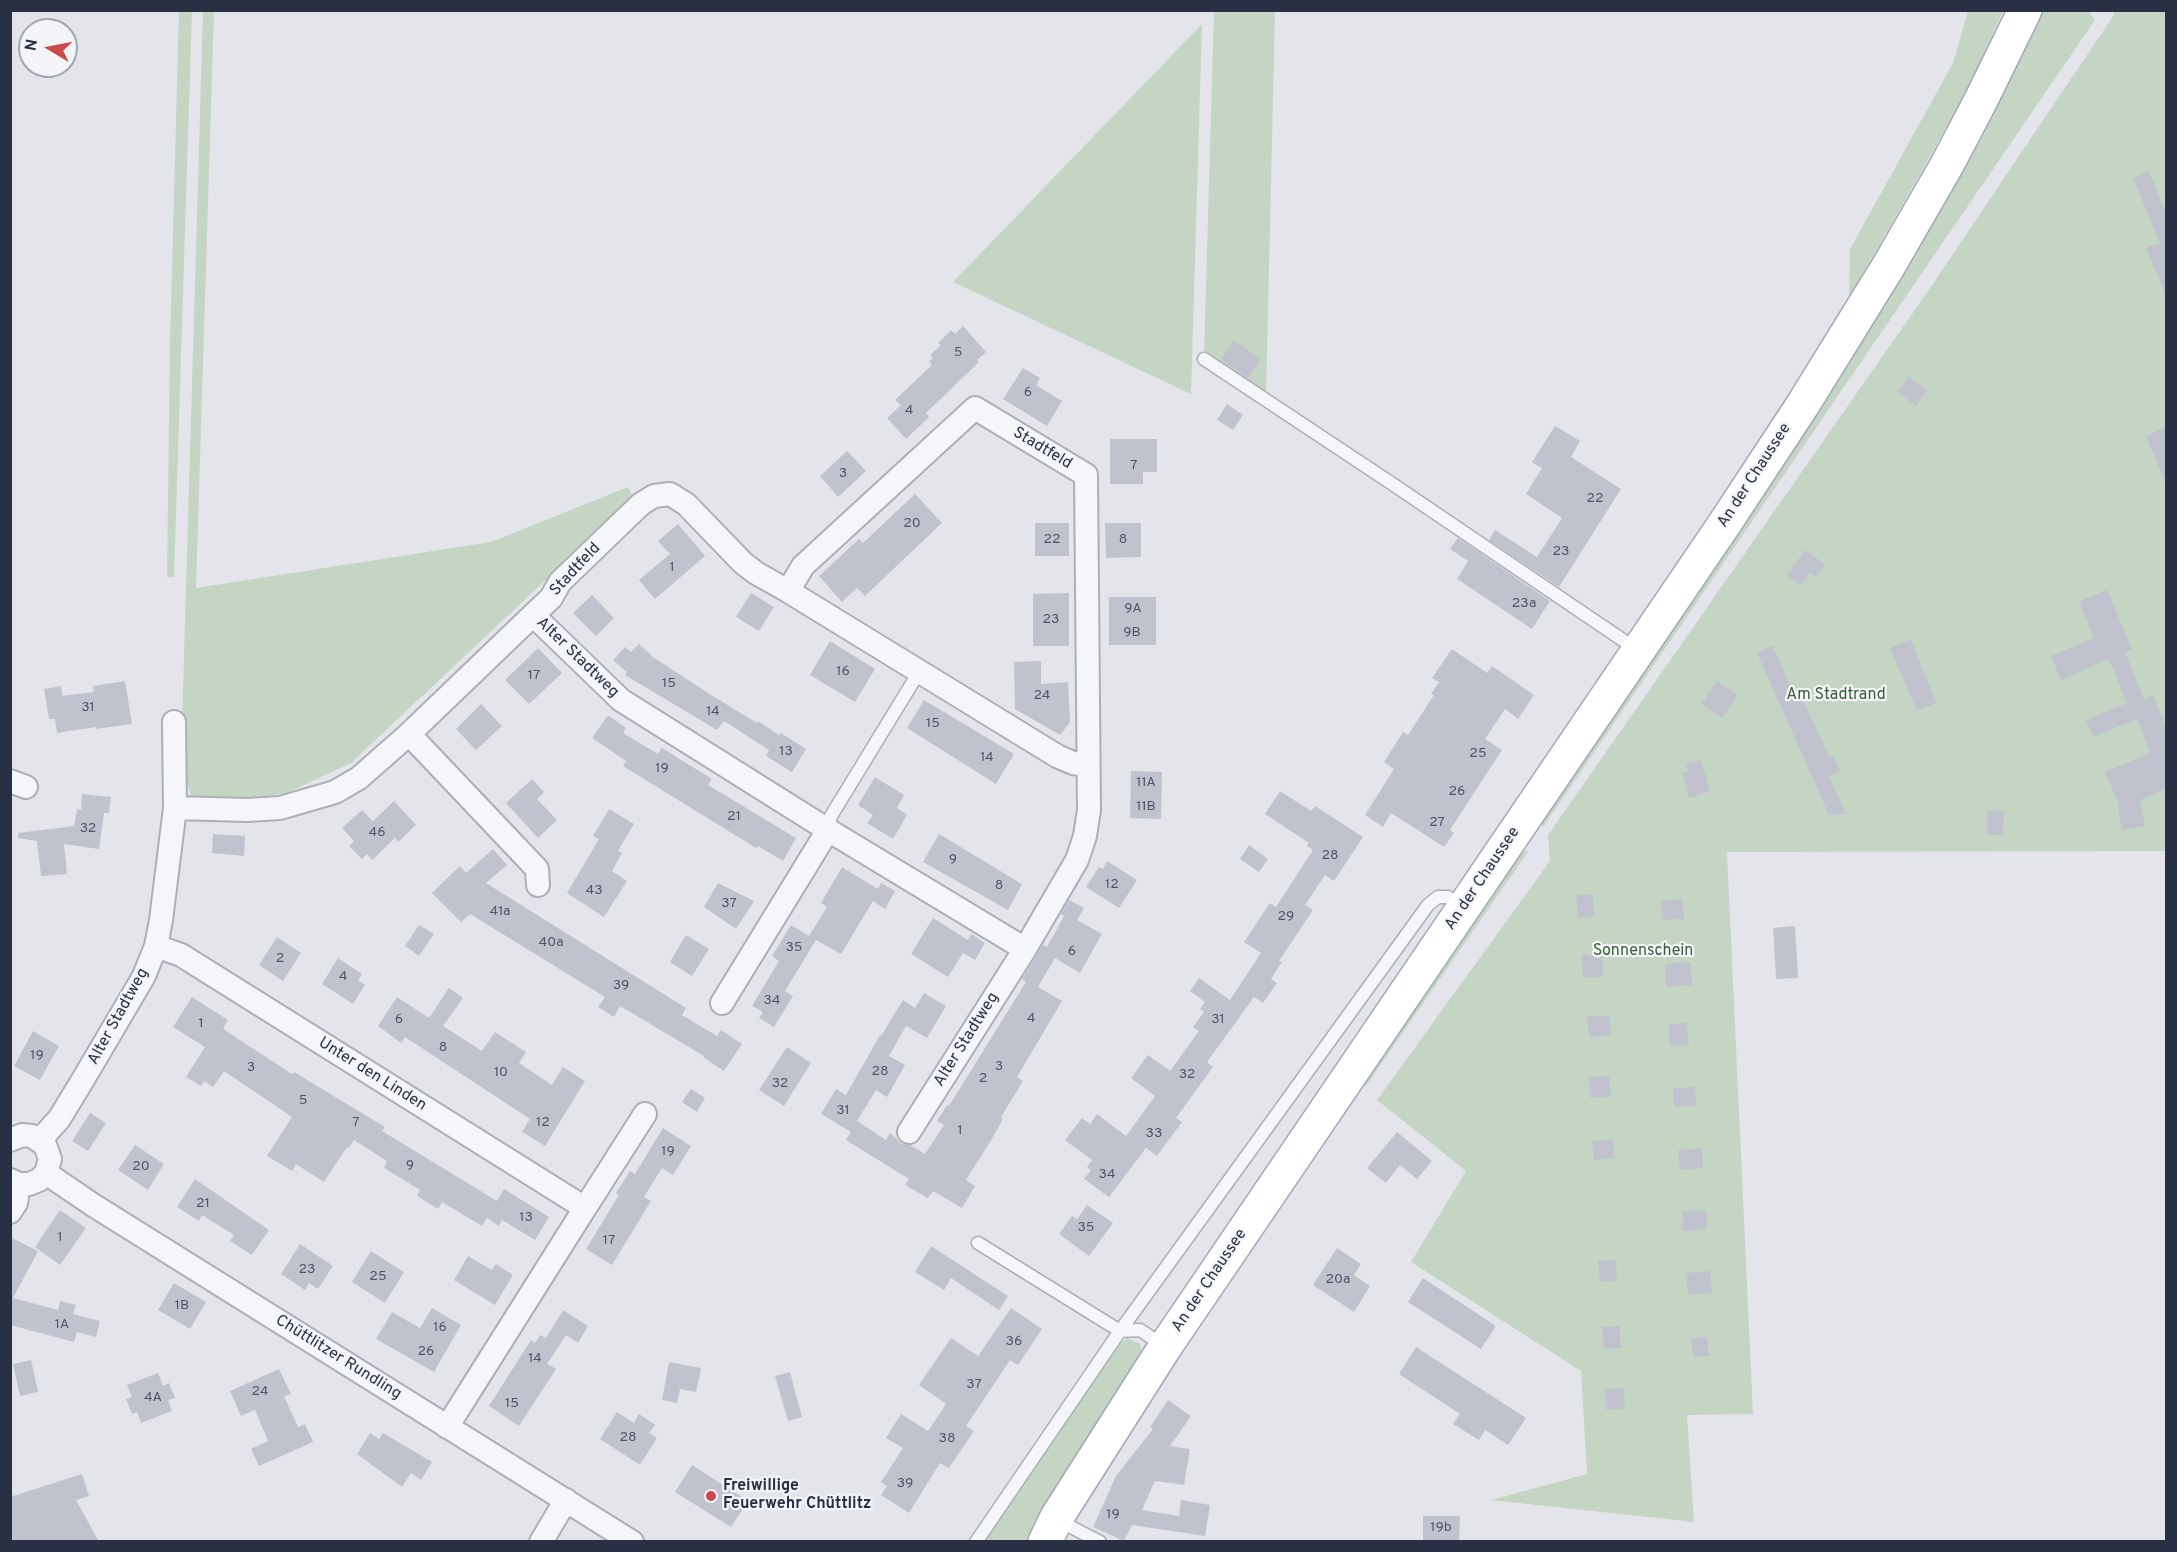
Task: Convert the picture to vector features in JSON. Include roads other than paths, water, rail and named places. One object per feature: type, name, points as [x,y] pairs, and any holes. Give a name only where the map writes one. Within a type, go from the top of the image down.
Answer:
[{"type":"main road","name":"An der Chaussee","points":[[1051,1529],[1166,1347],[1802,406],[1919,214],[1971,121],[2025,10]]},
{"type":"street","name":"Stadtfeld","points":[[788,591],[803,566],[975,408],[1086,475],[1089,810],[1085,836],[1077,861],[1058,891]]},
{"type":"street","name":"Stadtfeld","points":[[533,615],[551,598],[560,582],[641,504],[654,496],[670,494],[686,504],[743,563],[756,573],[1057,756],[1073,763],[1088,765]]},
{"type":"street","name":"Alter Stadtweg","points":[[175,808],[258,810],[280,808],[335,792],[359,778],[409,734],[533,615],[621,700],[828,831],[1024,949]]},
{"type":"street","name":"Alter Stadtweg","points":[[40,1140],[59,1119],[81,1083],[144,976],[156,946],[175,808],[174,722]]},
{"type":"street","points":[[409,734],[537,869],[538,885]]},
{"type":"street","points":[[722,1003],[828,831]]},
{"type":"street","name":"Alter Stadtweg","points":[[909,1132],[1058,891]]},
{"type":"street","name":"Unter den Linden","points":[[156,946],[181,956],[585,1208]]},
{"type":"street","points":[[447,1427],[645,1114]]},
{"type":"street","points":[[10,1140],[22,1135],[32,1136],[45,1145],[50,1159],[46,1173],[39,1180],[29,1184],[15,1182],[16,1203],[10,1212]]},
{"type":"street","name":"Chüttlitzer Rundling","points":[[46,1173],[93,1205],[632,1542]]},
{"type":"street","points":[[541,1542],[566,1500]]},
{"type":"lane","points":[[1204,359],[1638,651]]},
{"type":"lane","points":[[828,831],[831,816],[919,672]]},
{"type":"lane","points":[[976,1542],[1120,1331],[1428,904],[1438,897],[1448,897],[1463,908]]},
{"type":"lane","points":[[978,1243],[1120,1331],[1140,1330],[1166,1347]]},
{"type":"lane","points":[[1051,1529],[1073,1528],[1100,1542]]},
{"type":"place","name":"Freiwillige Feuerwehr Chüttlitz","points":[[711,1496]]},
{"type":"park label","name":"Am Stadtrand","points":[[1836,696]]},
{"type":"park label","name":"Sonnenschein","points":[[1643,952]]}]
